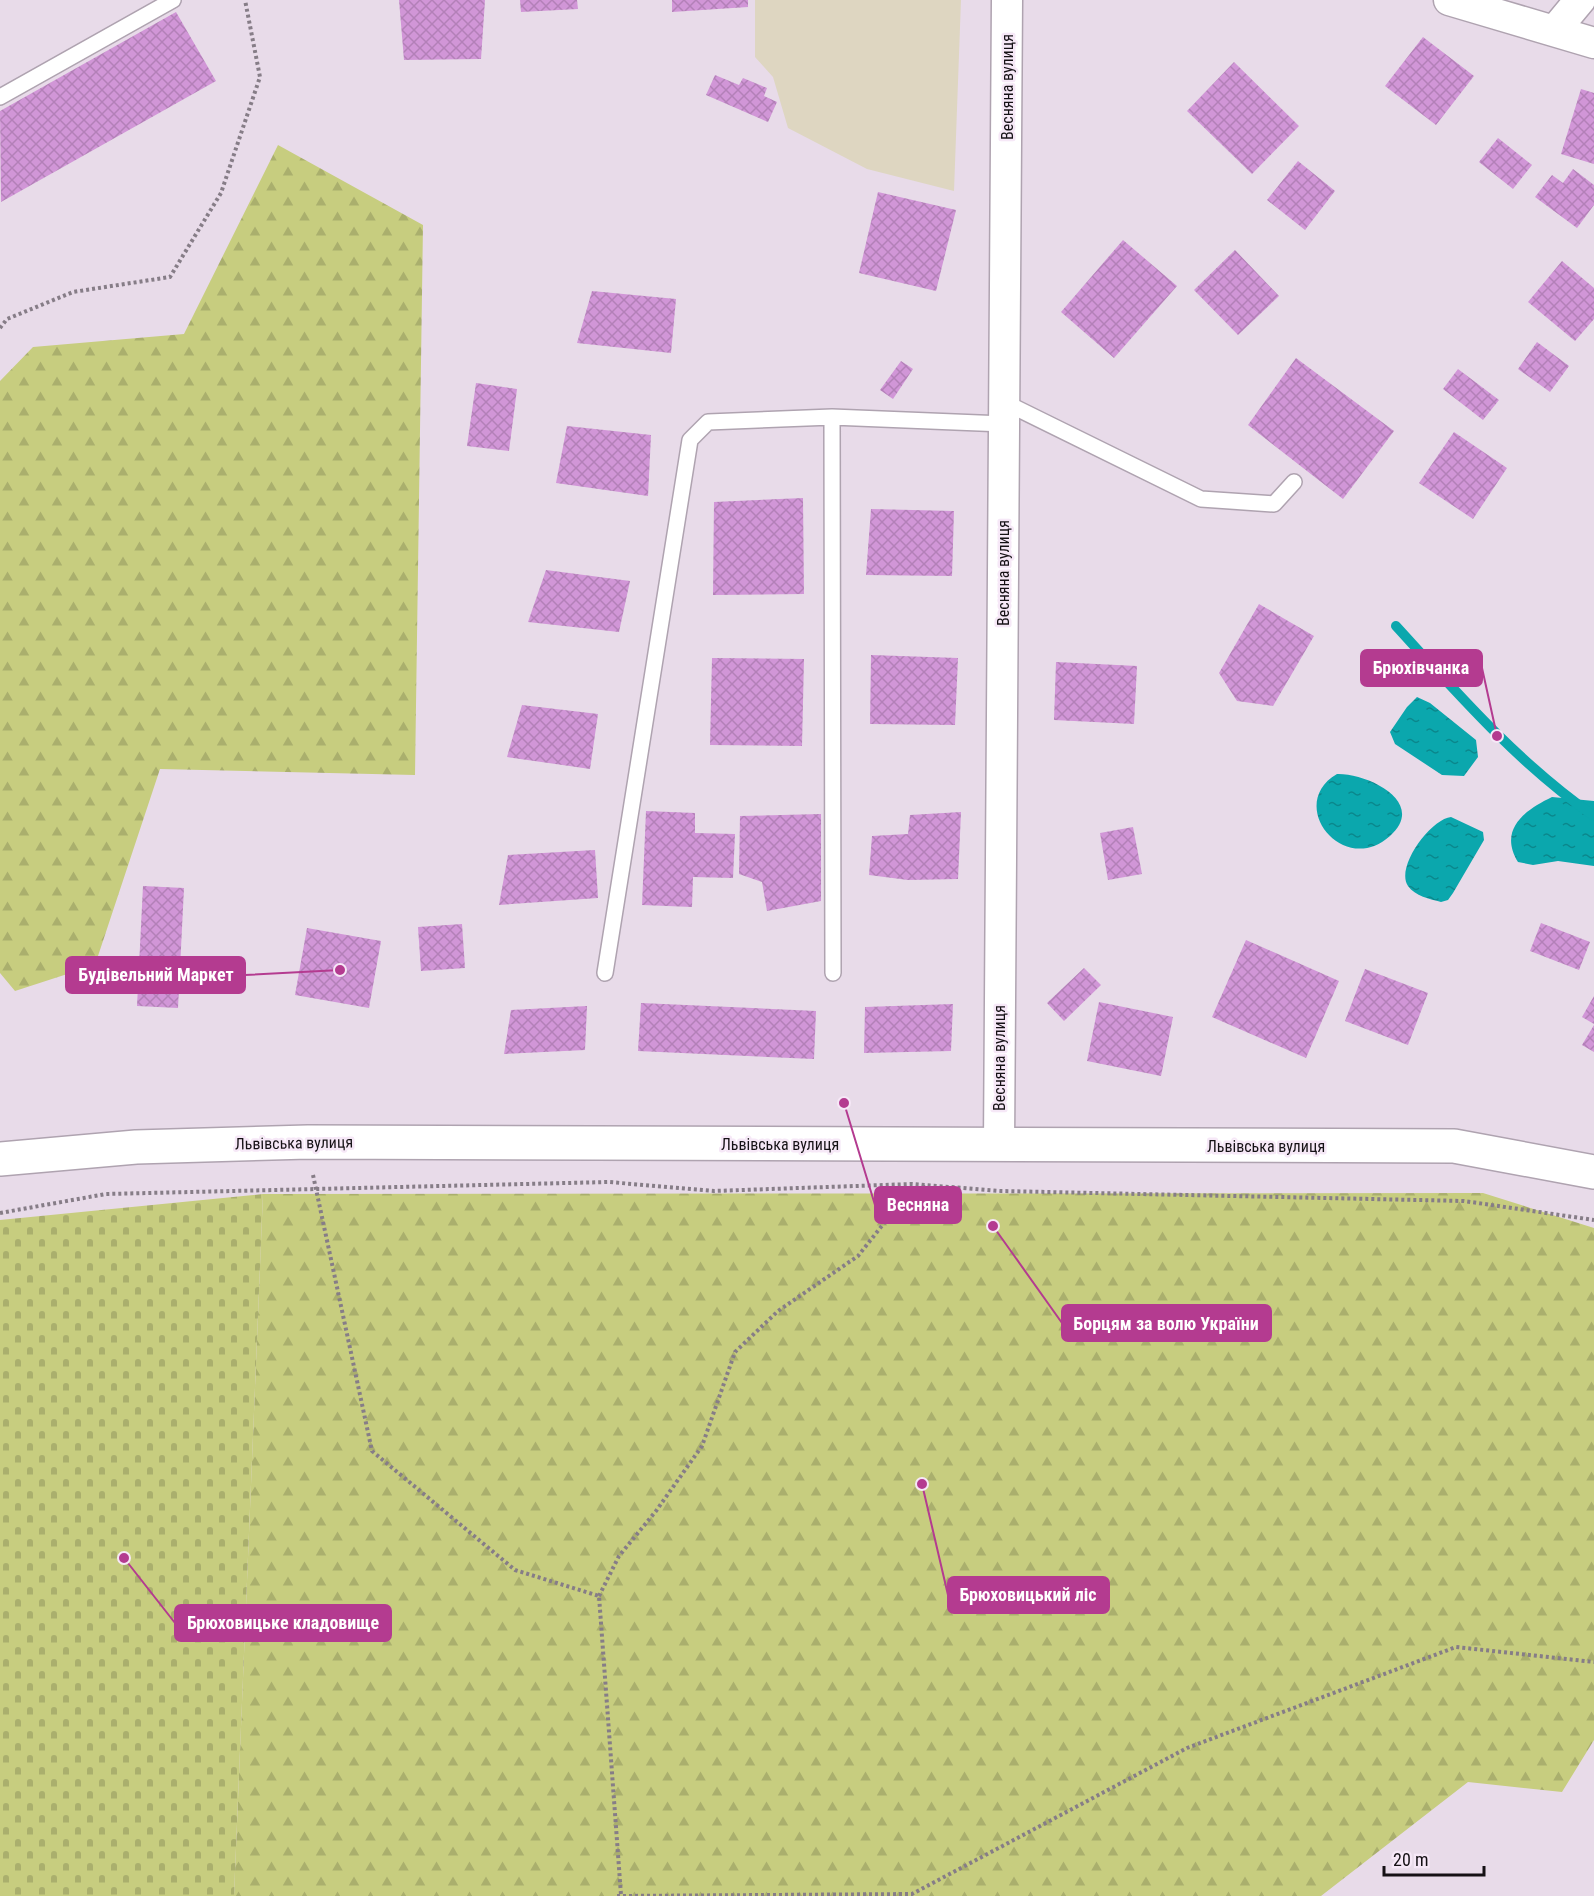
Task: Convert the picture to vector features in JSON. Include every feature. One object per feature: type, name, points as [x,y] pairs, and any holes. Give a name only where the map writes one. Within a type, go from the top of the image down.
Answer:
[{"type":"main road","name":"Львівська вулиця","points":[[0,1159],[136,1147],[308,1142],[1454,1146],[1594,1172]]},
{"type":"street","name":"Весняна вулиця","points":[[999,1145],[1007,0]]},
{"type":"street","points":[[1449,0],[1555,30],[1594,44]]},
{"type":"street","points":[[1555,30],[1580,0]]},
{"type":"lane","points":[[0,97],[173,0]]},
{"type":"lane","points":[[605,973],[690,440],[708,422],[1004,413],[1201,499],[1274,504],[1294,482]]},
{"type":"lane","points":[[832,417],[833,973]]},
{"type":"path","points":[[0,328],[7,319],[73,292],[170,277],[221,193],[260,77],[244,0]]},
{"type":"path","points":[[308,1142],[315,1188],[372,1451],[515,1570],[599,1596]]},
{"type":"path","points":[[0,1213],[106,1194],[609,1182],[714,1191],[926,1184],[1001,1191],[1464,1202],[1594,1220]]},
{"type":"path","points":[[926,1184],[900,1203],[858,1256],[778,1311],[735,1352],[702,1446],[657,1511],[619,1556],[599,1596],[620,1895],[912,1894],[1187,1748],[1456,1647],[1594,1662]]},
{"type":"shaded area","points":[[755,0],[961,0],[954,191],[867,169],[788,128],[773,77],[755,57]]},
{"type":"green space","points":[[278,145],[423,225],[415,775],[160,769],[95,965],[15,991],[0,973],[0,381],[33,347],[184,334]]},
{"type":"green space","points":[[1483,1193],[1594,1228],[1594,1740],[1562,1792],[1468,1782],[1321,1896],[234,1896],[263,1194]]},
{"type":"green space","points":[[263,1194],[234,1896],[0,1896],[0,1220]]},
{"type":"water","points":[[1417,697],[1430,703],[1476,740],[1478,757],[1464,776],[1442,775],[1395,744],[1390,732],[1407,707]]},
{"type":"water","points":[[1337,774],[1363,778],[1377,784],[1398,801],[1402,812],[1400,824],[1390,836],[1372,847],[1355,848],[1339,843],[1326,832],[1319,818],[1317,802],[1322,787]]},
{"type":"water","points":[[1552,797],[1594,801],[1594,866],[1558,861],[1533,865],[1518,862],[1511,840],[1517,822],[1532,808]]},
{"type":"water","points":[[1451,817],[1483,832],[1484,840],[1453,893],[1448,900],[1441,902],[1423,897],[1408,886],[1405,878],[1406,867],[1425,835],[1434,826]]},
{"type":"building","points":[[399,0],[485,0],[481,59],[404,60]]},
{"type":"building","points":[[520,0],[577,0],[578,9],[521,12]]},
{"type":"building","points":[[672,0],[748,0],[748,7],[672,12]]},
{"type":"building","points":[[176,12],[216,81],[1,202],[0,111]]},
{"type":"building","points":[[1423,37],[1474,76],[1436,125],[1385,86]]},
{"type":"building","points":[[1234,62],[1299,126],[1252,174],[1187,111]]},
{"type":"building","points":[[715,75],[739,85],[743,78],[767,88],[764,96],[777,102],[768,122],[706,95]]},
{"type":"building","points":[[1581,89],[1594,93],[1594,164],[1561,154]]},
{"type":"building","points":[[1498,138],[1532,165],[1513,189],[1479,162]]},
{"type":"building","points":[[1298,161],[1335,191],[1305,230],[1267,200]]},
{"type":"building","points":[[1573,169],[1594,185],[1594,205],[1577,228],[1535,197],[1552,175],[1563,183]]},
{"type":"building","points":[[878,192],[956,210],[936,291],[859,273]]},
{"type":"building","points":[[1123,240],[1177,286],[1114,358],[1061,312]]},
{"type":"building","points":[[1235,250],[1279,296],[1238,335],[1194,290]]},
{"type":"building","points":[[1562,261],[1594,288],[1594,319],[1575,341],[1528,302]]},
{"type":"building","points":[[592,291],[676,299],[671,353],[577,343]]},
{"type":"building","points":[[1537,342],[1569,366],[1550,392],[1518,369]]},
{"type":"building","points":[[1296,358],[1394,431],[1343,499],[1248,425]]},
{"type":"building","points":[[901,361],[913,369],[893,399],[880,390]]},
{"type":"building","points":[[1458,369],[1499,400],[1483,420],[1443,389]]},
{"type":"building","points":[[476,383],[517,389],[509,451],[467,446]]},
{"type":"building","points":[[567,426],[651,435],[648,496],[556,483]]},
{"type":"building","points":[[1454,432],[1507,468],[1473,519],[1419,483]]},
{"type":"building","points":[[803,498],[804,594],[713,595],[714,502]]},
{"type":"building","points":[[871,509],[954,511],[952,576],[866,575]]},
{"type":"building","points":[[546,570],[630,581],[619,632],[528,622]]},
{"type":"building","points":[[1259,604],[1314,636],[1273,706],[1237,701],[1219,673]]},
{"type":"building","points":[[871,655],[958,658],[955,725],[870,724]]},
{"type":"building","points":[[712,658],[804,659],[802,746],[710,745]]},
{"type":"building","points":[[1056,662],[1137,666],[1134,724],[1054,720]]},
{"type":"building","points":[[522,705],[598,714],[590,769],[507,757]]},
{"type":"building","points":[[646,811],[695,813],[695,833],[735,834],[733,878],[693,877],[692,907],[642,905]]},
{"type":"building","points":[[961,812],[958,879],[908,880],[869,875],[872,836],[908,834],[910,815]]},
{"type":"building","points":[[821,814],[821,901],[767,911],[762,882],[739,874],[740,816]]},
{"type":"building","points":[[1133,827],[1142,874],[1108,880],[1100,833]]},
{"type":"building","points":[[595,850],[598,898],[499,905],[508,855]]},
{"type":"building","points":[[143,886],[184,888],[178,1008],[137,1006]]},
{"type":"building","points":[[1541,923],[1590,942],[1579,970],[1530,951]]},
{"type":"building","points":[[462,924],[465,968],[421,971],[418,927]]},
{"type":"building","points":[[307,928],[381,941],[369,1008],[295,995]]},
{"type":"building","points":[[1246,940],[1339,981],[1306,1058],[1212,1017]]},
{"type":"building","points":[[1084,968],[1101,985],[1064,1021],[1047,1003]]},
{"type":"building","points":[[1365,969],[1428,993],[1408,1045],[1345,1021]]},
{"type":"building","points":[[1594,996],[1594,1024],[1582,1017]]},
{"type":"building","points":[[1099,1002],[1173,1017],[1161,1076],[1087,1061]]},
{"type":"building","points":[[641,1003],[816,1011],[814,1059],[638,1051]]},
{"type":"building","points":[[953,1004],[951,1051],[864,1053],[865,1007]]},
{"type":"building","points":[[587,1006],[585,1050],[504,1054],[511,1010]]},
{"type":"building","points":[[1594,1025],[1594,1052],[1582,1045]]},
{"type":"waterway","points":[[1396,626],[1514,751],[1594,816]]},
{"type":"place","name":"Брюхівчанка","points":[[1497,736]]},
{"type":"place","name":"Будівельний Маркет","points":[[340,970]]},
{"type":"place","name":"Весняна","points":[[844,1103]]},
{"type":"place","name":"Борцям за волю України","points":[[993,1226]]},
{"type":"place","name":"Брюховицький ліс","points":[[922,1484]]},
{"type":"place","name":"Брюховицьке кладовище","points":[[124,1558]]}]
